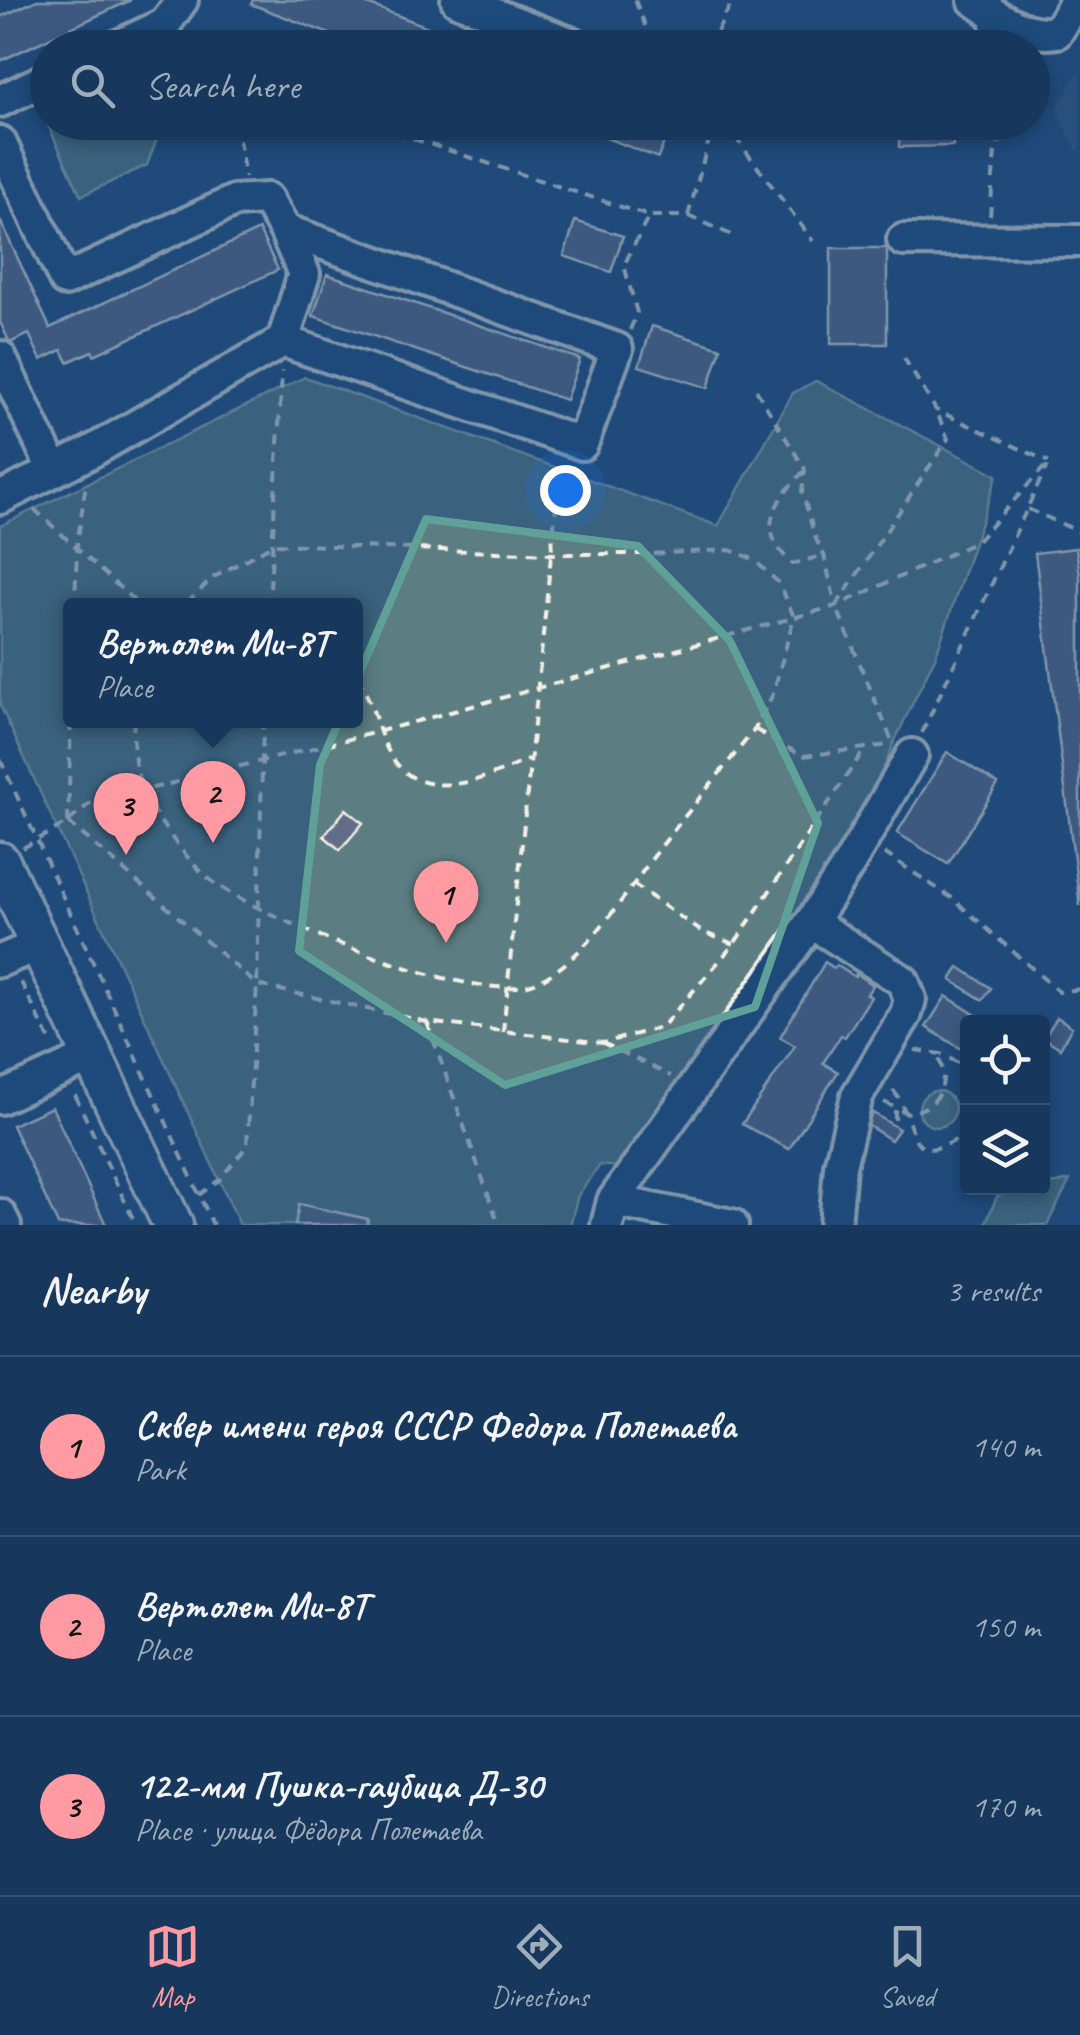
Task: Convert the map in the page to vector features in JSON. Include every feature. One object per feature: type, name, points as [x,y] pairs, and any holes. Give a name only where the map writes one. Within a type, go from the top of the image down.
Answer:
[{"type":"main road","points":[[0,862],[169,1222]]},
{"type":"street","points":[[152,30],[164,24],[182,0]]},
{"type":"street","points":[[457,0],[536,30]]},
{"type":"street","points":[[1050,33],[1056,32],[1077,0]]},
{"type":"street","points":[[985,8],[1027,30]]},
{"type":"street","points":[[0,100],[30,86]]},
{"type":"street","points":[[2,153],[65,280],[234,201],[267,199],[286,230],[304,274],[283,341],[89,453],[9,494]]},
{"type":"street","points":[[283,341],[582,444],[617,349],[286,230]]},
{"type":"street","points":[[903,240],[1080,242]]},
{"type":"street","points":[[0,357],[54,471]]},
{"type":"street","points":[[732,1225],[610,1213],[811,922],[912,755]]},
{"type":"street","points":[[811,922],[903,981],[909,994],[936,1012]]},
{"type":"street","points":[[0,961],[38,945]]},
{"type":"street","points":[[835,1225],[839,1173],[855,1104],[866,1078],[906,1014],[909,994]]},
{"type":"street","points":[[0,1098],[92,1056]]},
{"type":"street","points":[[0,1215],[4,1225]]},
{"type":"path","points":[[635,0],[647,30]]},
{"type":"path","points":[[718,30],[733,0]]},
{"type":"path","points":[[239,140],[249,200]]},
{"type":"path","points":[[417,140],[649,216],[688,216],[732,235]]},
{"type":"path","points":[[688,216],[709,140]]},
{"type":"path","points":[[737,140],[813,241]]},
{"type":"path","points":[[989,241],[995,140]]},
{"type":"path","points":[[630,329],[637,313],[624,265],[649,216]]},
{"type":"path","points":[[271,598],[283,341]]},
{"type":"path","points":[[836,606],[948,439],[936,410],[904,358]]},
{"type":"path","points":[[755,729],[803,756],[893,744],[836,606],[802,491],[805,470],[756,390]]},
{"type":"path","points":[[936,410],[1049,462]]},
{"type":"path","points":[[503,1032],[553,554],[558,468],[582,444]]},
{"type":"path","points":[[75,598],[89,453]]},
{"type":"path","points":[[912,755],[1049,462]]},
{"type":"path","points":[[38,842],[89,804],[381,731],[836,606],[976,542],[1049,462]]},
{"type":"path","points":[[805,470],[779,498],[769,521],[779,552],[793,564],[824,556]]},
{"type":"path","points":[[9,494],[34,509],[78,546],[132,598]]},
{"type":"path","points":[[1028,509],[1080,532]]},
{"type":"path","points":[[133,728],[142,789],[178,846],[214,883],[316,934],[404,966],[458,982],[506,989],[534,984],[560,969],[600,927],[755,729],[772,694],[794,617],[780,584],[752,559],[730,550],[553,554],[274,544],[214,577],[192,598]]},
{"type":"path","points":[[363,687],[390,756],[409,776],[428,784],[456,785],[499,773],[530,758]]},
{"type":"path","points":[[68,822],[71,728]]},
{"type":"path","points":[[199,1195],[219,1180],[247,1146],[257,985],[263,728]]},
{"type":"path","points":[[603,1043],[662,1027],[734,944],[864,750]]},
{"type":"path","points":[[0,759],[213,1225]]},
{"type":"path","points":[[68,822],[257,985],[427,1022],[603,1043],[673,1078]]},
{"type":"path","points":[[863,840],[952,898],[1059,992],[1080,988]]},
{"type":"path","points":[[632,884],[702,932],[734,944]]},
{"type":"path","points":[[427,1022],[499,1225]]},
{"type":"path","points":[[906,1052],[936,1053],[960,1064]]},
{"type":"path","points":[[855,1104],[879,1100],[906,1113],[926,1110],[938,1098],[944,1077],[936,1053]]},
{"type":"path","points":[[890,1081],[913,1138],[925,1148],[937,1148],[960,1137]]},
{"type":"path","points":[[895,1110],[896,1126]]},
{"type":"highlighted area","points":[[426,519],[638,546],[730,641],[818,823],[755,1007],[505,1085],[299,951],[320,765]]},
{"type":"shaded area","points":[[1080,70],[1080,150],[1076,150],[1056,109]]},
{"type":"green space","points":[[55,140],[157,140],[147,165],[81,196]]},
{"type":"green space","points":[[305,377],[718,526],[793,393],[816,381],[997,475],[936,655],[893,744],[873,800],[638,1169],[600,1165],[578,1195],[570,1225],[240,1225],[0,705],[0,526]]},
{"type":"green space","points":[[937,1091],[950,1096],[955,1109],[950,1122],[937,1127],[924,1122],[919,1109],[924,1096]]},
{"type":"green space","points":[[1070,1180],[1047,1225],[985,1225],[997,1196],[1050,1195],[1050,1184]]},
{"type":"building","points":[[37,0],[131,0],[67,30],[30,30],[30,47],[0,61],[0,17]]},
{"type":"building","points":[[253,0],[357,0],[436,30],[319,30],[251,4]]},
{"type":"building","points":[[612,140],[665,140],[658,158]]},
{"type":"building","points":[[899,140],[953,140],[953,146],[899,147]]},
{"type":"building","points":[[0,220],[50,328],[259,230],[278,270],[94,355],[92,351],[68,362],[62,350],[41,360],[29,334],[10,343],[0,322]]},
{"type":"building","points":[[575,221],[623,236],[611,272],[564,256]]},
{"type":"building","points":[[831,248],[887,248],[887,344],[831,344]]},
{"type":"building","points":[[327,274],[580,359],[566,400],[313,316]]},
{"type":"building","points":[[652,326],[721,348],[708,388],[639,366]]},
{"type":"building","points":[[1076,548],[1080,575],[1080,906],[1035,553]]},
{"type":"building","points":[[947,752],[998,784],[948,864],[897,833]]},
{"type":"building","points":[[346,809],[363,823],[340,850],[324,836]]},
{"type":"building","points":[[825,962],[873,985],[867,994],[871,997],[823,1063],[838,1072],[789,1149],[742,1124],[795,1046],[780,1037]]},
{"type":"building","points":[[959,967],[991,988],[983,1000],[951,980]]},
{"type":"building","points":[[946,996],[976,1015],[960,1015],[960,1048],[926,1027]]},
{"type":"building","points":[[1057,1017],[1072,1027],[1060,1048],[1050,1042],[1050,1028]]},
{"type":"building","points":[[52,1107],[106,1225],[58,1225],[12,1125]]},
{"type":"building","points":[[873,1113],[899,1129],[891,1140],[866,1124]]},
{"type":"building","points":[[299,1204],[368,1219],[367,1225],[295,1225]]},
{"type":"place","name":"Вертолет Ми-8Т","points":[[213,843]]},
{"type":"place","name":"122-мм Пушка-гаубица Д-30","points":[[126,855]]},
{"type":"place","name":"Сквер имени героя СССР Федора Полетаева","points":[[446,943]]}]
